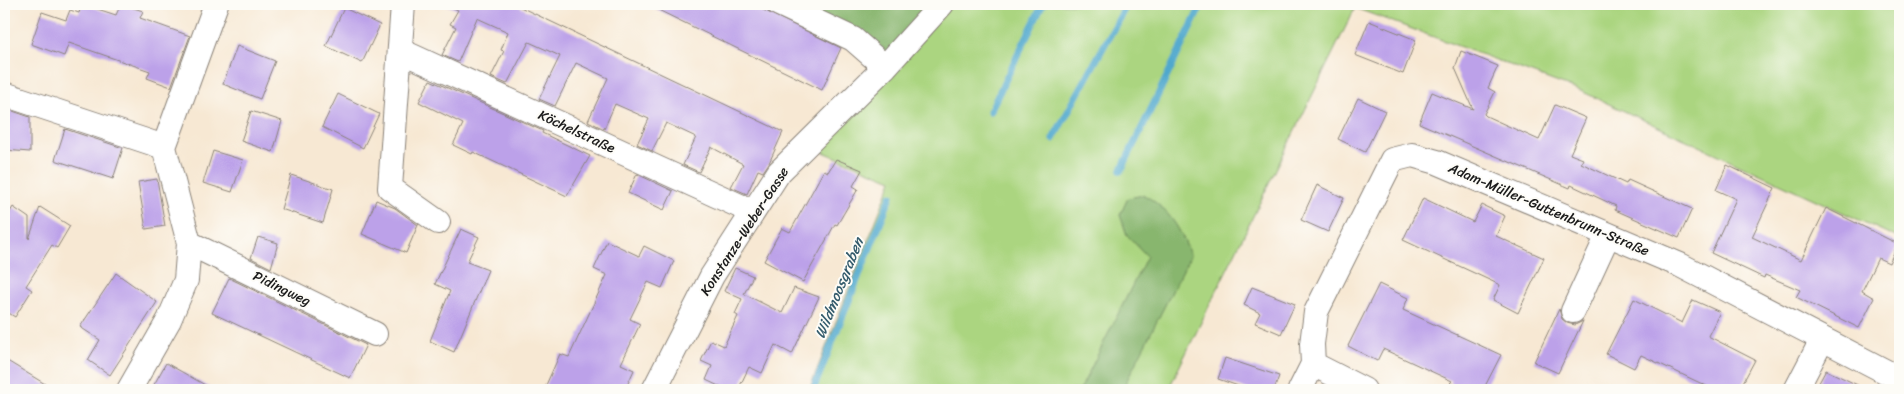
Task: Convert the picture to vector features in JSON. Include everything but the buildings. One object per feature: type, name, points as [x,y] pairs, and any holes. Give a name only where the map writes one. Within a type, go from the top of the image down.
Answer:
[{"type":"street","points":[[129,390],[169,320],[186,280],[189,243],[164,147],[216,4]]},
{"type":"street","points":[[403,4],[390,188],[438,222]]},
{"type":"street","points":[[779,4],[853,39],[885,67]]},
{"type":"street","name":"Konstanze-Weber-Gasse","points":[[654,390],[712,276],[779,172],[885,67],[942,4]]},
{"type":"street","name":"Köchelstraße","points":[[401,51],[753,212]]},
{"type":"street","points":[[4,94],[164,147]]},
{"type":"street","name":"Adam-Müller-Guttenbrunn-Straße","points":[[1313,364],[1312,344],[1316,312],[1392,160],[1412,155],[1437,162],[1680,265],[1900,380]]},
{"type":"street","points":[[1573,311],[1608,234]]},
{"type":"street","name":"Pidingweg","points":[[189,243],[375,334]]},
{"type":"street","points":[[1796,390],[1822,340]]},
{"type":"street","points":[[1300,390],[1313,364],[1364,390]]},
{"type":"green space","points":[[799,4],[950,4],[905,61],[866,44]]},
{"type":"green space","points":[[950,4],[1900,4],[1900,239],[1583,92],[1355,8],[1168,390],[809,390],[892,180],[816,149]]},
{"type":"green space","points":[[1144,195],[1153,200],[1167,213],[1183,237],[1190,256],[1122,390],[1080,390],[1147,256],[1127,235],[1120,215],[1128,198]]},
{"type":"waterway","points":[[990,111],[1043,4]]},
{"type":"waterway","points":[[1053,139],[1127,4]]},
{"type":"waterway","points":[[1121,171],[1202,4]]},
{"type":"waterway","name":"Wildmoosgraben","points":[[813,390],[891,196]]}]
